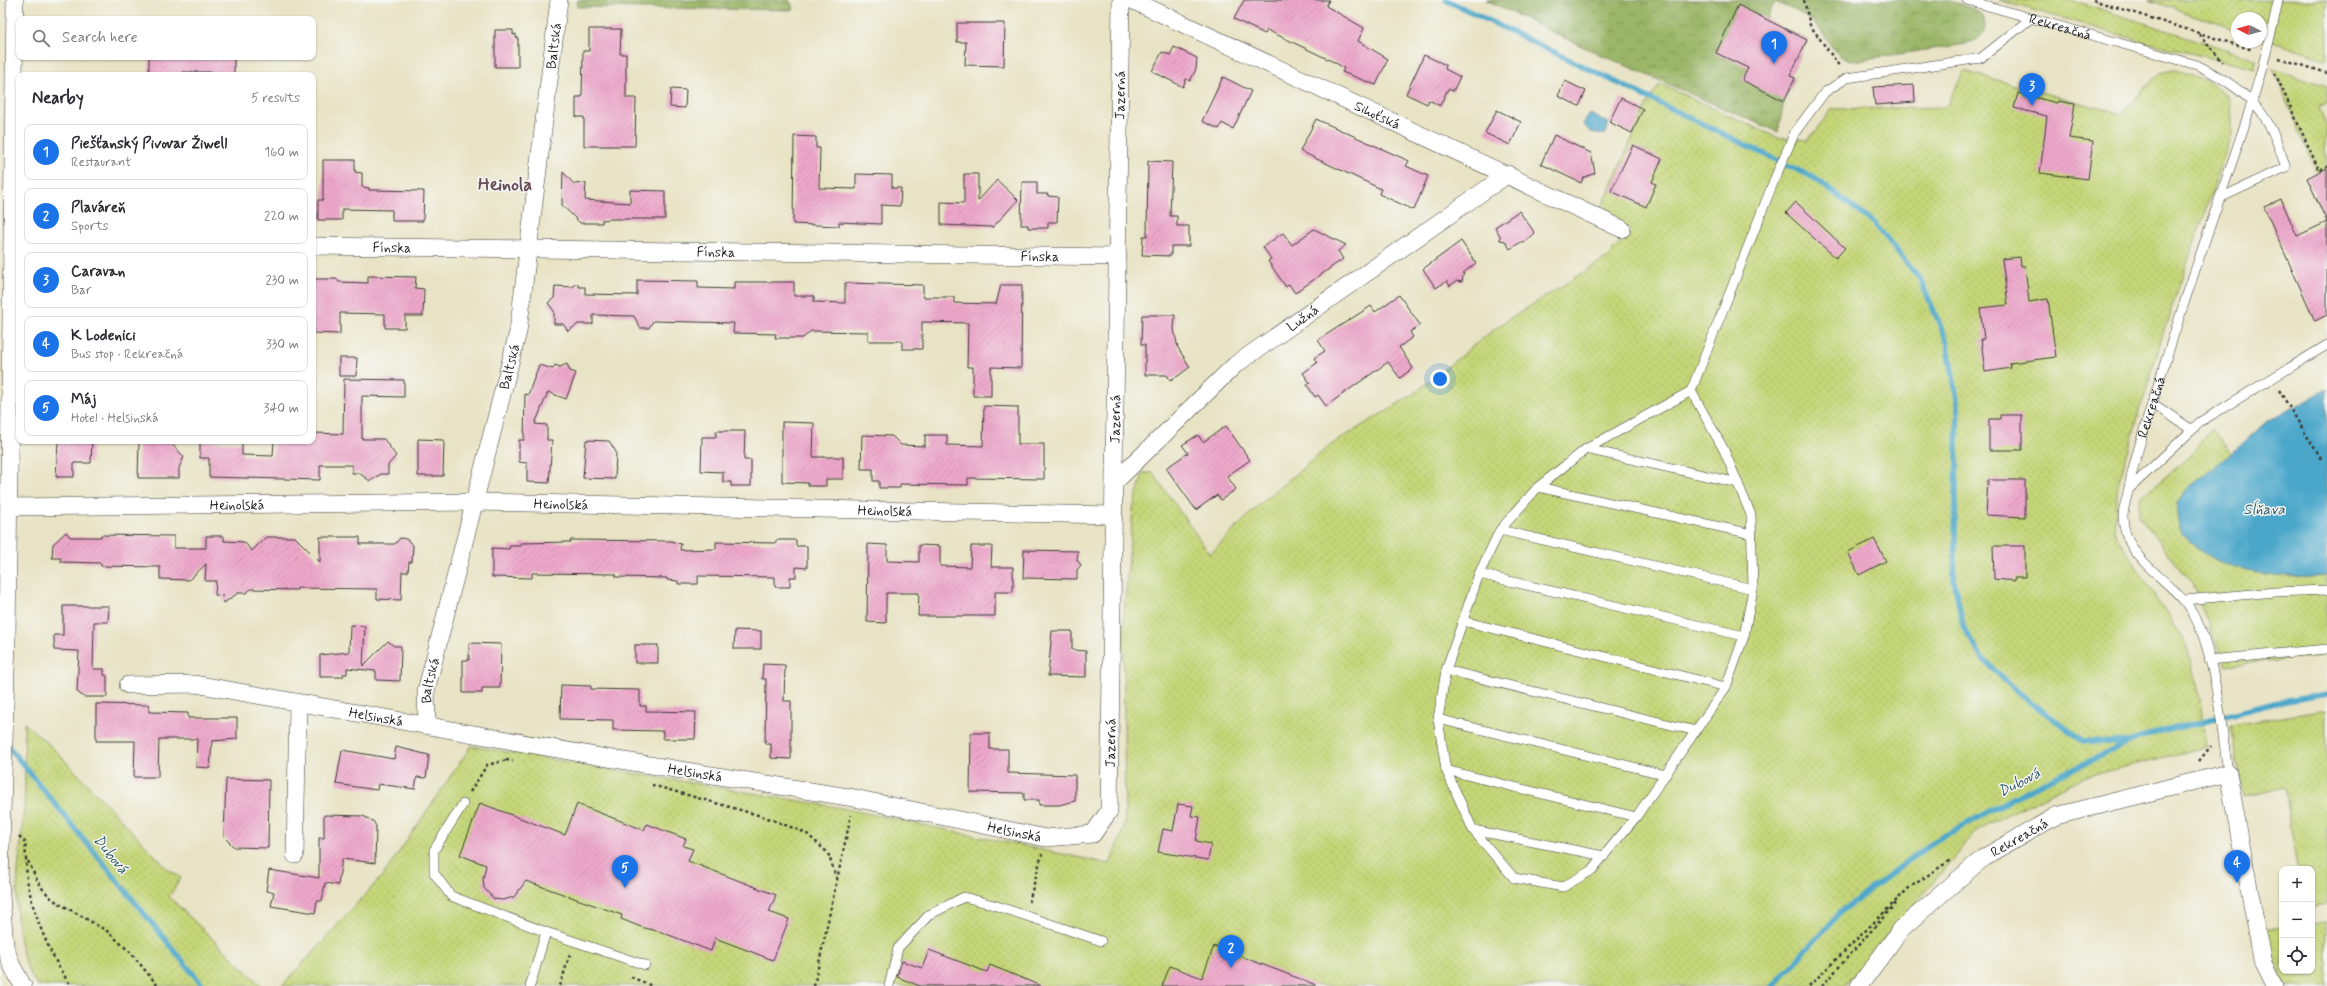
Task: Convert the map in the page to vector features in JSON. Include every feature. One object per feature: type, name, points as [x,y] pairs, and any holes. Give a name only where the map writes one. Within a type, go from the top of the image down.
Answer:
[{"type":"street","points":[[15,0],[16,242],[3,630],[6,703],[0,884],[3,944],[11,964],[23,986]]},
{"type":"street","name":"Baltská","points":[[427,725],[426,691],[518,332],[558,0]]},
{"type":"street","name":"Jazerná","points":[[1093,834],[1109,811],[1121,0]]},
{"type":"street","name":"Sihoťská","points":[[1132,0],[1508,174],[1622,229]]},
{"type":"street","name":"Lužná","points":[[1115,482],[1235,365],[1508,174]]},
{"type":"street","name":"Fínska","points":[[316,246],[1118,257]]},
{"type":"street","name":"Heinolská","points":[[6,519],[474,502],[1114,514]]},
{"type":"street","name":"Helsinská","points":[[128,685],[195,684],[298,704],[427,725],[535,745],[854,798],[1046,838],[1093,834]]},
{"type":"street","points":[[295,855],[298,704]]},
{"type":"street","name":"Rekreačná","points":[[1859,986],[1908,923],[1983,858],[2056,816],[2228,773],[2263,964],[2274,986]]},
{"type":"lane","points":[[1968,0],[2030,19]]},
{"type":"lane","points":[[2252,104],[2268,55],[2278,1]]},
{"type":"lane","name":"Rekreačná","points":[[1691,391],[1775,178],[1795,132],[1825,92],[1847,78],[1981,58],[2030,19],[2197,65],[2217,74],[2233,85],[2266,120],[2286,167],[2220,198]]},
{"type":"lane","name":"Rekreačná","points":[[2228,773],[2210,660],[2202,632],[2196,618],[2184,600],[2139,558],[2129,539],[2123,517],[2133,464],[2183,303],[2252,104]]},
{"type":"lane","points":[[2128,490],[2200,422],[2271,378],[2327,346]]},
{"type":"lane","points":[[1691,391],[1724,450],[1751,515],[1753,589],[1744,636],[1726,687],[1666,776],[1636,817],[1592,870],[1563,887],[1514,878],[1473,830],[1446,770],[1438,719],[1446,670],[1479,574],[1500,530],[1538,487],[1586,449],[1691,391]]},
{"type":"lane","points":[[2152,403],[2192,430]]},
{"type":"lane","points":[[1586,449],[1738,483]]},
{"type":"lane","points":[[1538,487],[1752,534]]},
{"type":"lane","points":[[1500,530],[1753,589]]},
{"type":"lane","points":[[1479,574],[1744,636]]},
{"type":"lane","points":[[2184,600],[2276,592],[2327,590]]},
{"type":"lane","points":[[1463,621],[1726,687]]},
{"type":"lane","points":[[2210,660],[2327,649]]},
{"type":"lane","points":[[1446,670],[1696,731]]},
{"type":"lane","points":[[1438,719],[1666,776]]},
{"type":"lane","points":[[1446,770],[1636,817]]},
{"type":"lane","points":[[463,804],[434,850],[434,873],[452,896],[546,932],[644,965]]},
{"type":"lane","points":[[1473,830],[1604,856]]},
{"type":"lane","points":[[889,986],[898,948],[929,915],[964,897],[1025,915],[1101,942]]},
{"type":"lane","points":[[530,986],[546,932]]},
{"type":"path","points":[[1804,0],[1810,25],[1847,78]]},
{"type":"path","points":[[2093,0],[2327,73]]},
{"type":"path","points":[[2268,55],[2319,170],[2327,166]]},
{"type":"path","points":[[2271,378],[2321,459]]},
{"type":"path","points":[[463,804],[487,765],[522,755],[535,745]]},
{"type":"path","points":[[506,760],[521,762]]},
{"type":"path","points":[[645,783],[765,816],[806,833],[828,853],[837,880]]},
{"type":"path","points":[[814,986],[854,798]]},
{"type":"path","points":[[15,832],[25,842],[27,878],[34,905],[48,945],[71,986]]},
{"type":"path","points":[[1025,915],[1046,838]]},
{"type":"path","points":[[27,858],[40,886],[52,899],[107,931],[131,953],[158,986]]},
{"type":"path","points":[[1809,986],[1909,888],[1822,986]]},
{"type":"path","points":[[560,986],[570,952],[577,955]]},
{"type":"green space","points":[[578,0],[789,0],[794,10],[577,7]]},
{"type":"green space","points":[[1486,0],[1947,0],[1977,11],[1984,20],[1985,26],[1981,36],[1966,44],[1851,61],[1838,54],[1818,27],[1809,19],[1795,10],[1775,2],[1766,20],[1807,40],[1790,75],[1795,78],[1784,101],[1778,132],[1588,49]]},
{"type":"green space","points":[[1998,0],[2072,0],[2256,59],[2255,69],[2141,41]]},
{"type":"green space","points":[[2149,0],[2327,0],[2327,60],[2267,40],[2267,12],[2231,12],[2231,28]]},
{"type":"green space","points":[[2273,69],[2327,86],[2327,103],[2319,107],[2327,128],[2325,144],[2327,169],[2317,173]]},
{"type":"green space","points":[[2174,70],[2203,79],[2223,92],[2230,105],[2232,115],[2232,134],[2164,330],[2118,485],[2114,532],[2186,644],[2199,692],[2206,747],[2084,777],[1980,828],[1844,986],[282,986],[384,874],[471,746],[842,808],[1110,864],[1125,824],[1123,624],[1133,509],[1143,473],[1153,473],[1210,554],[1265,499],[1332,444],[1412,395],[1497,327],[1606,258],[1632,231],[1603,205],[1647,104],[1660,84],[1776,137],[1808,140],[1832,109],[1946,107],[1964,71],[2121,114],[2159,73]]},
{"type":"green space","points":[[2212,428],[2232,453],[2214,467],[2198,549],[2214,558],[2261,573],[2292,576],[2327,576],[2327,654],[2226,666],[2191,582],[2139,516],[2139,498],[2186,460]]},
{"type":"green space","points":[[2327,710],[2327,904],[2315,906],[2315,866],[2297,866],[2285,787],[2243,797],[2230,725]]},
{"type":"green space","points":[[24,723],[52,747],[168,869],[181,878],[169,897],[262,986],[38,986],[27,968],[21,947],[18,924],[18,876],[25,797]]},
{"type":"green space","points":[[2327,922],[2327,986],[2286,986],[2280,974],[2315,974],[2315,924]]},
{"type":"green space","points":[[2279,927],[2279,971],[2273,959],[2267,929]]},
{"type":"water","points":[[1590,114],[1609,123],[1606,134],[1596,134],[1585,127],[1583,124]]},
{"type":"water","name":"Sĺňava","points":[[2327,389],[2327,576],[2273,575],[2255,572],[2237,568],[2205,554],[2185,537],[2182,532],[2177,517],[2176,503],[2193,483],[2232,453],[2266,422]]},
{"type":"building","points":[[1244,0],[1329,0],[1326,6],[1364,28],[1358,41],[1388,59],[1376,85],[1342,72],[1344,68],[1334,62],[1267,30],[1265,34],[1234,19]]},
{"type":"building","points":[[1738,5],[1807,40],[1790,76],[1795,78],[1784,101],[1742,80],[1748,68],[1716,53]]},
{"type":"building","points":[[957,23],[1005,23],[1004,66],[965,65],[966,42],[957,42]]},
{"type":"building","points":[[589,29],[621,29],[620,54],[626,54],[626,98],[636,98],[635,146],[584,146],[584,117],[576,117],[576,97],[582,97],[583,51],[589,51]]},
{"type":"building","points":[[495,30],[513,30],[513,35],[516,34],[516,38],[518,38],[518,67],[495,67]]},
{"type":"building","points":[[1174,47],[1197,58],[1196,69],[1190,81],[1186,79],[1183,87],[1152,71],[1162,52],[1170,55]]},
{"type":"building","points":[[1424,55],[1446,65],[1445,69],[1460,77],[1453,91],[1448,89],[1440,106],[1429,100],[1427,104],[1406,94]]},
{"type":"building","points":[[149,60],[234,60],[234,72],[149,72]]},
{"type":"building","points":[[1223,77],[1251,91],[1233,129],[1222,123],[1219,129],[1202,121]]},
{"type":"building","points":[[1565,81],[1586,91],[1579,106],[1558,96]]},
{"type":"building","points":[[1914,85],[1915,102],[1875,105],[1873,87]]},
{"type":"building","points":[[671,89],[686,90],[685,108],[670,107]]},
{"type":"building","points":[[2018,93],[2057,103],[2058,101],[2075,104],[2069,138],[2093,141],[2088,179],[2040,173],[2047,116],[2014,108]]},
{"type":"building","points":[[1621,98],[1643,109],[1632,133],[1609,122]]},
{"type":"building","points":[[1497,110],[1521,122],[1510,145],[1485,133]]},
{"type":"building","points":[[1316,119],[1409,161],[1406,166],[1428,176],[1414,210],[1379,194],[1381,189],[1300,151]]},
{"type":"building","points":[[1554,135],[1591,153],[1595,173],[1583,178],[1581,183],[1541,164]]},
{"type":"building","points":[[794,136],[816,137],[816,148],[820,148],[819,188],[856,189],[856,174],[892,175],[892,188],[901,188],[900,206],[881,205],[881,224],[839,222],[839,226],[793,224]]},
{"type":"building","points":[[1633,145],[1662,159],[1652,182],[1656,184],[1646,207],[1611,191]]},
{"type":"building","points":[[323,160],[355,160],[355,172],[362,173],[362,187],[369,188],[369,190],[424,191],[423,221],[392,221],[392,210],[342,209],[342,220],[318,220],[318,200],[323,200]]},
{"type":"building","points":[[1148,161],[1172,162],[1170,216],[1177,216],[1177,226],[1189,226],[1189,246],[1171,246],[1171,256],[1142,255],[1143,236],[1147,236]]},
{"type":"building","points":[[2327,168],[2327,222],[2307,178]]},
{"type":"building","points":[[563,172],[574,184],[586,183],[585,200],[630,203],[630,190],[665,191],[665,219],[612,219],[602,220],[602,223],[580,223],[562,205]]},
{"type":"building","points":[[964,174],[978,174],[978,201],[997,180],[1018,200],[993,227],[941,225],[941,202],[964,203]]},
{"type":"building","points":[[1022,182],[1037,182],[1037,194],[1048,194],[1048,196],[1058,197],[1057,222],[1048,222],[1048,228],[1028,228],[1028,225],[1021,225]]},
{"type":"building","points":[[2281,199],[2297,236],[2327,222],[2327,315],[2315,321],[2264,207]]},
{"type":"building","points":[[1796,202],[1845,248],[1836,258],[1786,213]]},
{"type":"building","points":[[1519,211],[1535,233],[1524,243],[1521,242],[1510,249],[1505,241],[1500,240],[1500,236],[1495,227]]},
{"type":"building","points":[[1314,229],[1346,245],[1338,251],[1343,259],[1295,293],[1289,284],[1286,287],[1268,261],[1271,259],[1263,247],[1283,233],[1292,245]]},
{"type":"building","points":[[1461,241],[1476,263],[1464,272],[1462,282],[1457,281],[1450,286],[1447,281],[1436,288],[1423,269]]},
{"type":"building","points":[[2020,257],[2021,266],[2025,266],[2029,302],[2048,299],[2056,357],[2010,363],[2011,368],[1985,372],[1981,339],[1984,339],[1980,308],[2008,305],[2002,259]]},
{"type":"building","points":[[368,276],[416,277],[415,288],[424,289],[423,316],[405,316],[405,328],[385,328],[385,314],[340,313],[340,334],[316,333],[316,279],[336,279],[339,282],[368,283]]},
{"type":"building","points":[[637,280],[698,281],[698,288],[734,289],[734,282],[794,282],[794,296],[814,296],[814,302],[845,303],[845,283],[923,285],[923,297],[954,297],[954,303],[996,304],[1001,285],[1022,285],[1021,368],[991,367],[991,396],[973,396],[973,367],[967,367],[968,323],[922,322],[922,349],[902,349],[902,341],[868,341],[868,332],[811,331],[803,338],[775,338],[776,334],[733,333],[734,323],[653,321],[649,328],[640,328],[634,316],[593,315],[593,324],[578,324],[568,331],[563,324],[554,324],[554,311],[548,303],[554,298],[555,286],[572,287],[577,283],[579,287],[585,287],[585,294],[637,295]]},
{"type":"building","points":[[1399,295],[1420,325],[1410,332],[1413,337],[1399,347],[1413,368],[1400,378],[1388,362],[1326,406],[1318,395],[1315,397],[1307,385],[1310,383],[1303,373],[1317,363],[1314,358],[1325,351],[1318,340],[1371,306],[1375,312]]},
{"type":"building","points":[[1142,315],[1175,315],[1174,329],[1178,348],[1190,367],[1178,376],[1170,380],[1167,375],[1145,375],[1145,345],[1141,345]]},
{"type":"building","points":[[339,358],[357,358],[356,376],[339,376]]},
{"type":"building","points":[[567,364],[570,371],[576,373],[566,399],[548,392],[535,424],[547,425],[547,440],[552,440],[549,483],[527,482],[527,463],[519,462],[519,440],[524,440],[525,394],[528,395],[539,365],[553,369],[555,365],[560,367]]},
{"type":"building","points":[[344,379],[404,380],[404,397],[362,396],[362,439],[384,439],[396,456],[388,465],[388,474],[381,474],[370,481],[359,473],[352,473],[352,465],[320,465],[320,480],[209,477],[209,458],[200,458],[200,444],[242,444],[242,455],[273,456],[274,444],[316,444],[316,433],[343,434]]},
{"type":"building","points":[[984,406],[1018,407],[1018,444],[1044,444],[1044,479],[968,478],[968,485],[900,484],[900,488],[879,488],[879,481],[873,481],[873,469],[861,469],[862,435],[892,436],[901,445],[925,446],[925,435],[947,435],[947,445],[983,446]]},
{"type":"building","points":[[2000,415],[2022,415],[2022,450],[1989,450],[1989,419],[2000,419]]},
{"type":"building","points":[[782,422],[814,423],[813,457],[843,457],[843,479],[826,479],[826,486],[808,486],[808,483],[782,482]]},
{"type":"building","points":[[1226,426],[1250,460],[1227,476],[1236,489],[1221,500],[1217,495],[1196,510],[1166,468],[1188,453],[1182,445],[1198,435],[1203,442]]},
{"type":"building","points":[[716,431],[745,431],[744,460],[751,460],[751,486],[731,486],[731,482],[723,482],[723,472],[701,471],[702,437],[716,437]]},
{"type":"building","points":[[418,439],[444,440],[443,476],[418,476]]},
{"type":"building","points":[[586,440],[609,441],[616,452],[615,479],[583,478]]},
{"type":"building","points":[[58,444],[92,444],[91,463],[74,463],[74,477],[56,477]]},
{"type":"building","points":[[139,444],[172,444],[184,457],[179,468],[179,478],[138,478]]},
{"type":"building","points":[[1988,480],[2025,480],[2025,517],[1986,515]]},
{"type":"building","points":[[66,532],[70,537],[101,537],[101,535],[174,536],[174,548],[206,548],[206,536],[224,536],[224,541],[244,542],[252,551],[266,537],[295,537],[320,562],[320,537],[360,537],[360,544],[395,544],[400,538],[406,539],[413,545],[412,562],[409,562],[408,572],[402,572],[401,600],[377,599],[377,589],[297,588],[297,590],[251,589],[246,593],[238,593],[224,603],[223,596],[215,595],[216,581],[205,581],[206,564],[189,580],[160,579],[160,567],[101,566],[101,563],[61,562],[61,558],[52,558],[53,544]]},
{"type":"building","points":[[1874,539],[1886,561],[1859,575],[1848,552]]},
{"type":"building","points":[[571,540],[671,541],[681,544],[680,550],[716,549],[716,542],[776,543],[776,540],[796,540],[796,546],[807,546],[807,568],[796,567],[796,577],[790,577],[790,587],[775,587],[775,577],[698,576],[698,584],[678,584],[678,581],[667,580],[667,578],[616,577],[616,574],[532,573],[532,578],[492,577],[492,548],[509,549],[510,546],[521,546],[521,543],[571,542]]},
{"type":"building","points":[[868,544],[887,545],[887,561],[919,562],[919,545],[940,546],[940,566],[970,567],[971,546],[992,546],[991,567],[1013,567],[1013,592],[995,592],[995,616],[918,616],[919,593],[886,593],[886,623],[867,622]]},
{"type":"building","points":[[1993,546],[2025,546],[2025,577],[2015,577],[2015,581],[1994,579]]},
{"type":"building","points":[[1024,550],[1078,551],[1077,560],[1081,565],[1077,570],[1077,579],[1023,578]]},
{"type":"building","points":[[63,606],[109,606],[108,622],[94,622],[93,669],[104,669],[104,675],[107,676],[107,697],[84,697],[77,692],[79,651],[54,650],[54,635],[63,635]]},
{"type":"building","points":[[350,625],[365,626],[363,666],[388,641],[394,646],[401,646],[400,681],[376,680],[376,671],[347,668],[347,674],[343,674],[343,677],[320,677],[320,655],[349,652]]},
{"type":"building","points":[[735,630],[761,631],[761,649],[734,649]]},
{"type":"building","points":[[1052,631],[1072,631],[1072,650],[1086,651],[1086,677],[1048,676]]},
{"type":"building","points":[[469,643],[501,644],[500,688],[482,688],[482,693],[463,693],[463,660],[469,660]]},
{"type":"building","points":[[635,645],[658,645],[658,663],[635,663]]},
{"type":"building","points":[[763,664],[785,665],[784,701],[791,701],[791,759],[771,758],[771,744],[765,744],[766,679],[762,679]]},
{"type":"building","points":[[561,685],[591,686],[591,689],[640,690],[640,706],[646,706],[646,711],[696,712],[695,739],[663,739],[663,731],[613,730],[613,720],[560,719]]},
{"type":"building","points":[[96,704],[149,705],[149,712],[188,713],[188,718],[237,718],[237,739],[212,741],[210,768],[196,767],[197,739],[159,739],[158,777],[134,777],[135,741],[96,741]]},
{"type":"building","points":[[971,733],[990,733],[990,749],[1008,749],[1008,773],[1075,775],[1075,801],[1059,805],[1039,805],[1039,800],[1024,800],[1024,793],[970,792]]},
{"type":"building","points":[[396,747],[429,755],[426,778],[417,777],[415,789],[378,784],[377,790],[336,784],[342,750],[394,759]]},
{"type":"building","points":[[226,779],[269,780],[268,848],[234,847],[224,837]]},
{"type":"building","points":[[480,803],[565,835],[577,804],[644,830],[647,824],[686,839],[683,846],[693,849],[688,861],[776,895],[769,912],[789,919],[773,960],[715,938],[711,951],[661,932],[641,927],[621,919],[622,915],[526,881],[514,897],[503,900],[494,899],[484,888],[483,879],[486,865],[460,855]]},
{"type":"building","points":[[1178,804],[1193,806],[1191,816],[1200,817],[1196,841],[1211,844],[1208,860],[1158,852],[1163,829],[1173,831]]},
{"type":"building","points":[[324,815],[363,816],[373,821],[376,826],[375,863],[342,859],[338,885],[325,883],[322,901],[317,901],[315,913],[271,906],[274,892],[266,891],[269,870],[319,878],[319,838],[324,838]]},
{"type":"building","points":[[1214,946],[1316,985],[1162,986],[1170,966],[1202,978]]},
{"type":"building","points":[[929,950],[987,972],[990,965],[1041,986],[920,986],[897,977],[902,961],[922,968]]},
{"type":"waterway","points":[[1446,0],[1814,178],[1874,223],[1920,279],[1947,341],[1958,406],[1954,580],[1963,626],[1982,658],[2016,691],[2083,741],[2127,743]]},
{"type":"waterway","name":"Dubová","points":[[1773,986],[1842,911],[1933,842],[2030,789],[2141,737],[2275,703],[2327,694]]},
{"type":"waterway","name":"Dubová","points":[[8,746],[203,986]]},
{"type":"place","name":"Piešťanský Pivovar Žiwell","points":[[1774,64]]},
{"type":"place","name":"Caravan","points":[[2032,106]]},
{"type":"place","name":"K Lodenici","points":[[2237,883]]},
{"type":"place","name":"Máj","points":[[625,888]]},
{"type":"place","name":"Plaváreň","points":[[1231,968]]},
{"type":"district","name":"Heinola","points":[[505,184]]}]
